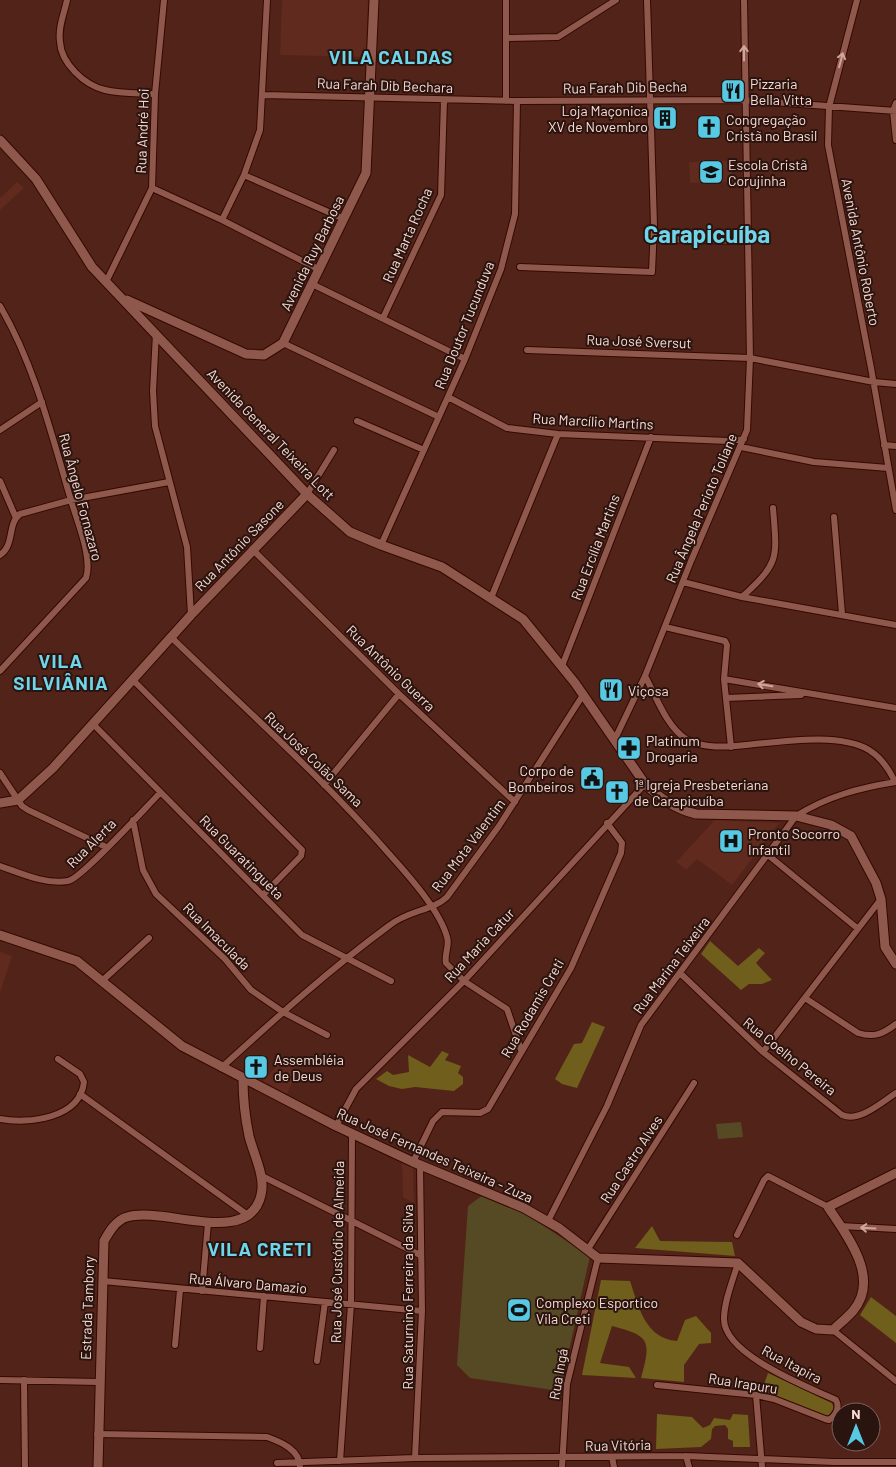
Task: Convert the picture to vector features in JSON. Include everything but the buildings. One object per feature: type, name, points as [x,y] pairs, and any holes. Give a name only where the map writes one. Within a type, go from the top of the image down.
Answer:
[{"type":"street","points":[[67,0],[61,22],[60,42],[61,50],[72,68],[92,85],[104,90],[155,94]]},
{"type":"street","name":"Rua André Hoi","points":[[106,282],[152,188],[155,94],[164,0]]},
{"type":"street","points":[[222,220],[244,174],[260,130],[264,95],[267,0]]},
{"type":"street","name":"Avenida Ruy Barbosa","points":[[283,343],[342,218],[366,173],[374,0]]},
{"type":"street","points":[[506,0],[506,101]]},
{"type":"street","points":[[506,38],[549,39],[560,36],[616,0]]},
{"type":"street","points":[[520,267],[652,272],[653,239],[647,0]]},
{"type":"street","name":"Rua Ângela Perioto Toliane","points":[[614,741],[645,676],[744,439],[749,418],[750,358],[746,241],[744,0]]},
{"type":"street","name":"Avenida Antônio Roberto","points":[[857,0],[829,107],[830,157],[874,382],[896,510]]},
{"type":"street","name":"Rua Farah Dib Bechara","points":[[264,95],[370,96],[506,101]]},
{"type":"street","name":"Rua Marta Rocha","points":[[383,318],[441,195],[444,100]]},
{"type":"street","name":"Rua Farah Dib Becha","points":[[506,101],[744,100],[894,111]]},
{"type":"street","name":"Rua Doutor Tucunduva","points":[[381,545],[494,291],[512,231],[517,198],[517,101]]},
{"type":"street","points":[[896,103],[894,111],[896,140]]},
{"type":"street","points":[[0,140],[36,179],[73,240],[92,267],[106,282]]},
{"type":"street","points":[[244,174],[342,218]]},
{"type":"street","points":[[152,188],[222,220],[318,268]]},
{"type":"street","points":[[653,239],[746,241]]},
{"type":"street","name":"Avenida General Teixeira Lott","points":[[106,282],[124,298],[307,494],[350,532],[381,545],[432,562],[491,598],[529,625],[583,695],[644,784],[672,806],[696,814],[796,816],[831,825],[851,836],[871,870],[882,899],[883,934],[896,964]]},
{"type":"street","points":[[312,284],[465,359]]},
{"type":"street","points":[[124,298],[246,354],[264,355],[283,343],[439,417]]},
{"type":"street","name":"Rua Ângelo Fornazaro","points":[[0,306],[10,323],[42,402],[88,561],[86,578],[0,671]]},
{"type":"street","points":[[156,333],[153,407],[155,426],[188,546],[191,615]]},
{"type":"street","name":"Rua José Sversut","points":[[527,350],[750,358],[874,382],[896,384]]},
{"type":"street","name":"Rua Marcílio Martins","points":[[448,397],[507,428],[558,434],[728,441],[744,439]]},
{"type":"street","points":[[0,430],[42,402]]},
{"type":"street","points":[[357,420],[424,450]]},
{"type":"street","points":[[491,598],[558,434]]},
{"type":"street","name":"Rua Ercília Martins","points":[[562,666],[651,437]]},
{"type":"street","points":[[884,445],[896,446]]},
{"type":"street","points":[[740,447],[828,464],[888,468]]},
{"type":"street","points":[[307,494],[334,450]]},
{"type":"street","points":[[0,481],[18,516],[10,544],[0,555]]},
{"type":"street","points":[[18,516],[71,500],[169,482]]},
{"type":"street","name":"Rua Antônio Sasone","points":[[18,800],[46,775],[94,725],[191,615],[252,549],[307,494]]},
{"type":"street","points":[[742,596],[772,566],[776,544],[773,508]]},
{"type":"street","points":[[834,516],[842,614]]},
{"type":"street","name":"Rua Antônio Guerra","points":[[252,549],[399,694],[515,802]]},
{"type":"street","points":[[683,582],[742,596],[896,625]]},
{"type":"street","points":[[665,627],[725,641],[727,645],[724,679],[731,747]]},
{"type":"street","name":"Rua José Colão Sama","points":[[171,637],[324,785],[379,842],[409,877],[431,906],[448,938],[446,963],[464,981],[507,1009],[522,1050]]},
{"type":"street","points":[[645,676],[669,720],[685,738],[695,743],[731,747],[810,741],[858,745],[878,756],[896,782],[836,795],[819,802],[796,816]]},
{"type":"street","points":[[724,679],[766,685],[805,694],[865,701],[896,708]]},
{"type":"street","points":[[133,680],[300,848],[301,856],[263,895]]},
{"type":"street","points":[[324,785],[399,694]]},
{"type":"street","points":[[726,698],[786,697],[805,694]]},
{"type":"street","name":"Rua Mota Valentim","points":[[221,1068],[345,959],[402,917],[431,906],[447,897],[515,802],[583,695]]},
{"type":"street","name":"Rua Guaratingueta","points":[[94,725],[302,935],[345,959],[391,981]]},
{"type":"street","points":[[0,773],[18,800],[28,810],[106,847]]},
{"type":"street","name":"Rua Maria Catur","points":[[336,1126],[356,1089],[464,981],[607,822],[644,784]]},
{"type":"street","name":"Rua Alerta","points":[[0,866],[48,880],[67,882],[88,867],[160,793]]},
{"type":"street","points":[[0,803],[18,800]]},
{"type":"street","name":"Rua Marina Teixeira","points":[[548,1222],[607,1106],[641,1024],[796,816]]},
{"type":"street","name":"Rua Imaculada","points":[[133,820],[143,870],[156,894],[225,959],[251,990],[283,1012],[327,1035]]},
{"type":"street","name":"Rua Rodamis Creti","points":[[416,1164],[433,1121],[442,1112],[480,1113],[488,1109],[571,968],[621,852],[622,843],[607,822]]},
{"type":"street","points":[[768,855],[857,928]]},
{"type":"street","points":[[763,1052],[806,998],[857,928],[882,899]]},
{"type":"street","name":"Rua José Fernandes Teixeira - Zuza","points":[[0,935],[77,961],[103,980],[182,1046],[221,1068],[336,1126],[416,1164],[493,1193],[548,1222],[598,1258]]},
{"type":"street","points":[[103,980],[149,938]]},
{"type":"street","name":"Rua Coelho Pereira","points":[[680,973],[763,1052],[846,1117],[871,1110],[896,1093]]},
{"type":"street","points":[[806,998],[858,1033],[867,1036],[879,1035],[896,1024]]},
{"type":"street","points":[[0,1120],[34,1122],[69,1107],[80,1094],[83,1086],[82,1078],[58,1059]]},
{"type":"street","points":[[80,1094],[249,1216],[257,1206],[262,1194],[245,1117],[244,1079]]},
{"type":"street","name":"Rua Castro Alves","points":[[588,1249],[694,1083]]},
{"type":"street","name":"Rua José Custódio de Almeida","points":[[340,1461],[351,1304],[352,1133]]},
{"type":"street","name":"Rua Saturnino Ferreira da Silva","points":[[415,1458],[422,1311],[416,1164]]},
{"type":"street","points":[[828,1207],[896,1173]]},
{"type":"street","points":[[259,1174],[420,1255]]},
{"type":"street","points":[[737,1235],[764,1180],[768,1176],[828,1207],[861,1265],[864,1289],[853,1311],[833,1330]]},
{"type":"street","name":"Estrada Tambory","points":[[98,1467],[97,1434],[104,1242],[115,1224],[125,1217],[160,1214],[208,1223],[224,1222],[249,1216]]},
{"type":"street","points":[[202,1292],[208,1223]]},
{"type":"street","points":[[840,1226],[896,1229]]},
{"type":"street","points":[[598,1258],[738,1263],[801,1322],[816,1329],[833,1330],[896,1382]]},
{"type":"street","name":"Rua Ingá","points":[[562,1467],[565,1399],[570,1368],[598,1258]]},
{"type":"street","name":"Rua Itapira","points":[[738,1263],[724,1318],[728,1334],[759,1363],[836,1400]]},
{"type":"street","name":"Rua Álvaro Damazio","points":[[102,1281],[180,1290],[422,1311]]},
{"type":"street","points":[[174,1345],[180,1290]]},
{"type":"street","points":[[260,1348],[264,1296]]},
{"type":"street","points":[[318,1361],[325,1302]]},
{"type":"street","points":[[0,1380],[99,1382]]},
{"type":"street","points":[[24,1380],[23,1457],[25,1467]]},
{"type":"street","name":"Rua Irapuru","points":[[657,1386],[756,1395],[774,1399],[829,1420],[836,1412],[838,1406],[836,1400]]},
{"type":"street","points":[[756,1395],[762,1467]]},
{"type":"street","points":[[97,1434],[267,1437],[289,1448],[298,1456],[300,1464]]},
{"type":"street","points":[[686,1456],[689,1467]]},
{"type":"street","name":"Rua Vitória","points":[[277,1463],[300,1464],[340,1461],[359,1464],[415,1458],[686,1456],[760,1458],[835,1465],[896,1462]]},
{"type":"street","points":[[612,1457],[614,1467]]},
{"type":"shaded area","points":[[282,0],[368,0],[366,57],[280,55]]},
{"type":"shaded area","name":"Escola Cristã Corujinha","points":[[731,161],[733,182],[690,183],[689,162]]},
{"type":"shaded area","points":[[17,182],[24,188],[0,210],[0,198]]},
{"type":"shaded area","name":"Pronto Socorro Infantil","points":[[715,820],[779,823],[732,885],[697,859],[686,870],[676,862]]},
{"type":"shaded area","points":[[710,941],[738,966],[759,948],[765,953],[756,963],[772,980],[762,984],[749,984],[741,990],[701,954]]},
{"type":"shaded area","points":[[0,952],[12,956],[0,993]]},
{"type":"shaded area","points":[[592,1022],[605,1027],[577,1088],[562,1084],[555,1079],[574,1044],[582,1043]]},
{"type":"shaded area","points":[[442,1051],[449,1054],[445,1060],[461,1066],[458,1073],[463,1077],[463,1084],[454,1091],[415,1087],[402,1089],[389,1086],[376,1079],[387,1071],[393,1075],[409,1072],[408,1055],[430,1067]]},
{"type":"shaded area","points":[[280,1062],[298,1070],[287,1094],[263,1081]]},
{"type":"shaded area","points":[[741,1122],[743,1137],[718,1139],[716,1124]]},
{"type":"shaded area","points":[[402,1163],[413,1166],[414,1203],[403,1197]]},
{"type":"shaded area","name":"Complexo Esportico Vila Creti","points":[[483,1195],[525,1214],[590,1256],[560,1391],[470,1378],[457,1365],[468,1206]]},
{"type":"shaded area","points":[[652,1226],[660,1241],[732,1242],[735,1256],[635,1248]]},
{"type":"shaded area","points":[[601,1280],[630,1281],[645,1320],[650,1328],[666,1339],[677,1341],[685,1320],[696,1316],[711,1333],[711,1343],[699,1344],[684,1365],[684,1382],[641,1378],[647,1348],[645,1342],[634,1333],[612,1326],[600,1363],[629,1367],[636,1378],[582,1375]]},
{"type":"shaded area","points":[[871,1297],[896,1316],[896,1343],[860,1315]]},
{"type":"shaded area","points":[[768,1373],[831,1403],[831,1412],[828,1417],[762,1390]]},
{"type":"shaded area","points":[[657,1414],[692,1417],[703,1428],[710,1425],[714,1418],[730,1420],[733,1414],[748,1415],[750,1447],[733,1447],[733,1441],[728,1439],[728,1429],[725,1425],[715,1426],[712,1429],[711,1439],[701,1447],[656,1449]]},
{"type":"place","name":"Pizzaria Bella Vitta","points":[[733,91]]},
{"type":"place","name":"Loja Maçonica XV de Novembro","points":[[665,118]]},
{"type":"place","name":"Congregação Cristã no Brasil","points":[[709,127]]},
{"type":"place","name":"Escola Cristã Corujinha","points":[[711,172]]},
{"type":"place","name":"Viçosa","points":[[611,690]]},
{"type":"place","name":"Platinum Drogaria","points":[[629,748]]},
{"type":"place","name":"Corpo de Bombeiros","points":[[592,778]]},
{"type":"place","name":"1ª Igreja Presbeteriana de Carapicuíba","points":[[617,792]]},
{"type":"place","name":"Pronto Socorro Infantil","points":[[731,841]]},
{"type":"place","name":"Assembléia de Deus","points":[[256,1067]]},
{"type":"place","name":"Complexo Esportico Vila Creti","points":[[519,1310]]},
{"type":"district","name":"VILA CALDAS","points":[[391,56]]},
{"type":"district","name":"Carapicuíba","points":[[707,233]]},
{"type":"district","name":"VILA SILVIÂNIA","points":[[61,671]]},
{"type":"district","name":"VILA CRETI","points":[[260,1248]]}]
